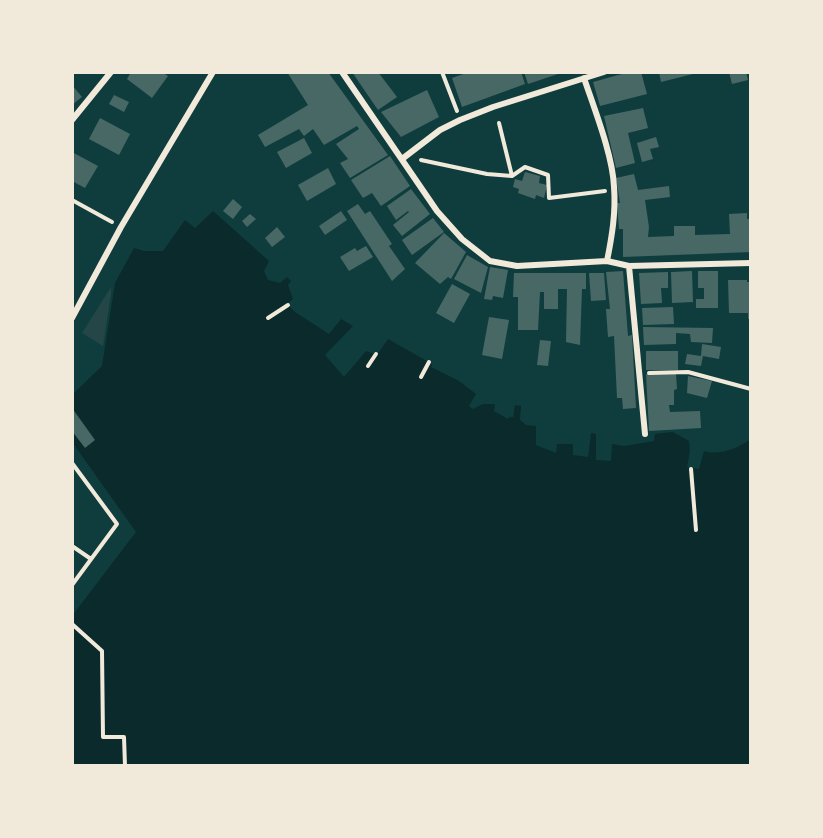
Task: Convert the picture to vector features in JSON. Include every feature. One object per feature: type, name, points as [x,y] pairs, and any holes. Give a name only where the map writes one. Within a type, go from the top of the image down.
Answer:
[{"type":"street","points":[[72,120],[111,72]]},
{"type":"street","points":[[72,318],[121,227],[213,72]]},
{"type":"street","points":[[342,72],[437,211],[462,239],[490,261],[517,266],[607,261],[628,266],[751,263]]},
{"type":"street","points":[[402,159],[440,130],[460,120],[503,103],[604,72]]},
{"type":"street","points":[[584,78],[606,150],[614,190],[614,223],[607,261]]},
{"type":"street","points":[[628,266],[645,434]]},
{"type":"path","points":[[442,72],[460,120]]},
{"type":"path","points":[[499,123],[512,176]]},
{"type":"path","points":[[402,159],[426,160],[487,174],[512,176],[525,167],[548,175],[549,198],[614,190]]},
{"type":"path","points":[[72,200],[121,227]]},
{"type":"path","points":[[268,318],[288,305]]},
{"type":"path","points":[[368,366],[376,354]]},
{"type":"path","points":[[421,377],[429,362]]},
{"type":"path","points":[[639,373],[688,372],[751,388]]},
{"type":"path","points":[[72,464],[117,524],[72,585]]},
{"type":"path","points":[[691,469],[696,530]]},
{"type":"path","points":[[72,546],[92,559]]},
{"type":"path","points":[[72,624],[102,651],[103,736],[124,737],[125,766]]},
{"type":"shaded area","points":[[213,211],[269,261],[264,271],[268,280],[280,283],[287,277],[291,281],[288,285],[293,299],[287,304],[295,312],[329,334],[341,319],[353,326],[325,355],[344,377],[366,351],[377,355],[388,339],[432,364],[431,367],[459,381],[476,394],[469,406],[473,409],[483,404],[495,404],[494,411],[508,419],[513,417],[515,405],[521,406],[520,420],[526,425],[536,426],[536,445],[556,453],[557,444],[573,444],[573,455],[588,457],[591,433],[596,434],[596,460],[611,461],[612,444],[624,446],[654,441],[655,434],[673,432],[689,441],[687,467],[699,469],[704,451],[729,450],[751,439],[751,766],[72,766],[72,616],[136,532],[72,442],[72,395],[102,366],[115,283],[134,248],[144,251],[163,251],[185,220],[195,228]]},
{"type":"shaded area","points":[[111,287],[111,294],[103,346],[82,333]]},
{"type":"building","points":[[131,72],[162,72],[168,76],[152,98],[127,79]]},
{"type":"building","points":[[287,72],[328,72],[388,155],[350,178],[340,163],[348,159],[336,144],[359,129],[357,126],[324,145],[313,129],[304,136],[299,129],[265,147],[258,135],[308,105]]},
{"type":"building","points":[[352,72],[378,72],[397,97],[378,110]]},
{"type":"building","points":[[469,72],[521,72],[525,84],[462,107],[452,78]]},
{"type":"building","points":[[524,72],[564,72],[528,84]]},
{"type":"building","points":[[629,72],[641,72],[647,94],[600,106],[593,82]]},
{"type":"building","points":[[659,72],[697,72],[697,73],[661,82]]},
{"type":"building","points":[[729,72],[746,72],[748,80],[732,84]]},
{"type":"building","points":[[72,85],[82,97],[72,105]]},
{"type":"building","points":[[427,90],[439,117],[401,137],[381,112]]},
{"type":"building","points":[[114,95],[129,102],[124,112],[109,104]]},
{"type":"building","points":[[643,108],[648,128],[628,133],[635,163],[616,168],[604,116]]},
{"type":"building","points":[[100,118],[130,134],[119,155],[89,139]]},
{"type":"building","points":[[656,137],[659,147],[650,149],[653,159],[642,162],[637,143]]},
{"type":"building","points":[[304,138],[312,153],[286,168],[277,152]]},
{"type":"building","points":[[72,152],[98,166],[85,188],[72,181]]},
{"type":"building","points":[[390,156],[410,186],[381,206],[372,193],[363,198],[351,180]]},
{"type":"building","points":[[328,168],[336,184],[307,201],[298,185]]},
{"type":"building","points":[[525,172],[540,176],[539,183],[547,185],[544,198],[536,195],[535,199],[518,193],[519,189],[513,187],[515,179],[522,181]]},
{"type":"building","points":[[634,174],[638,190],[669,186],[670,197],[645,200],[649,227],[648,237],[674,236],[674,226],[695,226],[695,235],[730,234],[729,214],[747,213],[747,219],[751,219],[751,252],[623,257],[623,229],[619,229],[617,203],[620,203],[616,178]]},
{"type":"building","points":[[411,189],[430,214],[402,236],[393,225],[409,212],[396,220],[387,206]]},
{"type":"building","points":[[233,199],[242,207],[233,219],[223,211]]},
{"type":"building","points":[[358,204],[365,214],[370,211],[392,244],[389,246],[405,269],[392,281],[347,211]]},
{"type":"building","points":[[341,211],[347,220],[325,235],[319,226]]},
{"type":"building","points":[[250,214],[256,219],[247,227],[242,221]]},
{"type":"building","points":[[433,218],[444,232],[412,255],[402,240]]},
{"type":"building","points":[[277,227],[285,237],[272,247],[265,238]]},
{"type":"building","points":[[444,233],[466,252],[451,279],[448,277],[440,284],[415,263]]},
{"type":"building","points":[[366,246],[373,257],[349,271],[340,257],[355,248],[357,251]]},
{"type":"building","points":[[467,255],[488,267],[481,293],[454,279]]},
{"type":"building","points":[[490,267],[508,270],[503,298],[493,296],[492,300],[484,299]]},
{"type":"building","points":[[623,271],[628,336],[632,335],[636,408],[623,409],[622,398],[617,398],[614,336],[608,337],[606,309],[610,309],[606,272]]},
{"type":"building","points":[[692,271],[693,302],[672,303],[671,272]]},
{"type":"building","points":[[698,271],[718,271],[718,308],[696,308],[696,299],[704,299],[704,288],[698,288]]},
{"type":"building","points":[[668,272],[668,288],[661,288],[662,303],[641,304],[639,273]]},
{"type":"building","points":[[514,273],[586,273],[586,289],[582,289],[580,345],[566,342],[567,289],[558,289],[558,309],[544,309],[544,292],[540,292],[538,330],[518,330],[518,297],[513,297]]},
{"type":"building","points":[[589,273],[604,273],[606,300],[591,301]]},
{"type":"building","points":[[728,280],[751,282],[751,319],[748,319],[748,313],[729,313]]},
{"type":"building","points":[[452,284],[470,294],[454,323],[436,313]]},
{"type":"building","points":[[673,307],[674,324],[643,325],[642,308]]},
{"type":"building","points":[[489,317],[509,320],[502,359],[482,355]]},
{"type":"building","points":[[643,327],[713,328],[712,343],[691,342],[690,334],[676,333],[676,344],[644,345]]},
{"type":"building","points":[[540,340],[551,341],[548,366],[537,365]]},
{"type":"building","points":[[702,344],[721,347],[719,359],[703,356],[701,366],[685,364],[687,354],[701,356]]},
{"type":"building","points":[[646,351],[678,351],[678,370],[646,370]]},
{"type":"building","points":[[646,374],[676,374],[677,389],[674,390],[674,405],[669,405],[670,412],[700,411],[701,428],[649,431]]},
{"type":"building","points":[[688,376],[712,381],[707,398],[687,393]]},
{"type":"building","points":[[72,408],[95,440],[85,448],[72,431]]}]
